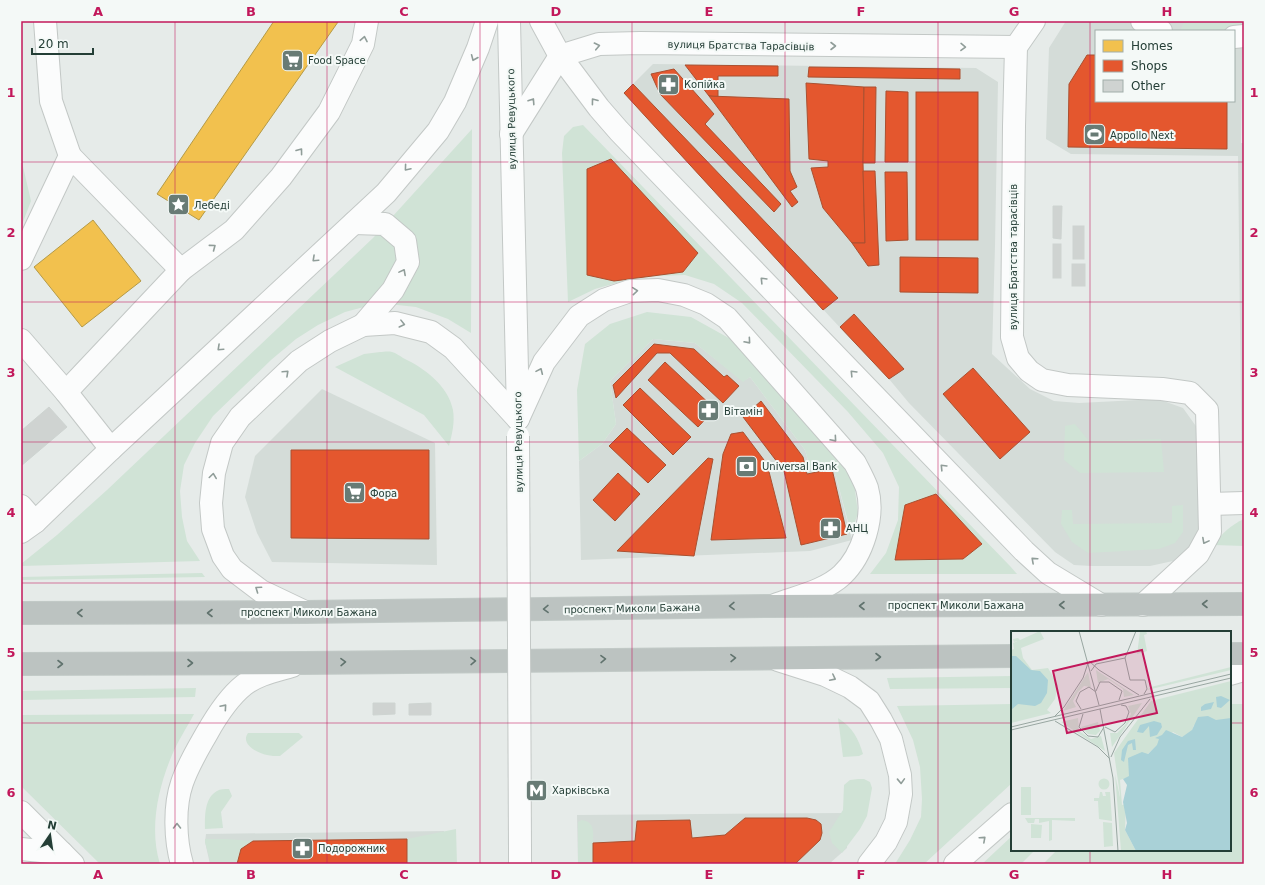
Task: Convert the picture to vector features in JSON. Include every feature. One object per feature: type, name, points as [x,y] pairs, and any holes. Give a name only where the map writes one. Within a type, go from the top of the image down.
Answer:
[{"type":"highway","name":"проспект Миколи Бажана","points":[[21,613],[305,612],[771,606],[1244,604]]},
{"type":"highway","points":[[1231,654],[1244,654]]},
{"type":"highway","points":[[21,664],[304,663],[1011,656]]},
{"type":"street","points":[[45,21],[51,101],[70,156],[181,270]]},
{"type":"street","points":[[66,392],[181,270],[234,230],[281,177],[329,112],[363,44],[367,21]]},
{"type":"street","points":[[21,506],[28,527],[386,193],[438,131],[455,102],[478,48],[487,21]]},
{"type":"street","name":"вулиця Ревуцького","points":[[509,21],[518,428],[520,856]]},
{"type":"street","points":[[541,21],[560,56],[599,108],[619,131],[1015,542],[1048,573],[1101,605]]},
{"type":"street","points":[[1016,48],[1034,21]]},
{"type":"street","points":[[1142,21],[1159,30]]},
{"type":"street","name":"вулиця Братства Тарасівців","points":[[560,56],[599,44],[621,43],[1016,48]]},
{"type":"street","name":"вулиця Братства тарасівців","points":[[1016,48],[1012,337],[1018,358],[1029,371],[1042,380],[1068,385],[1162,389],[1190,394],[1207,410],[1210,532],[1198,554],[1143,605]]},
{"type":"street","points":[[511,134],[560,56]]},
{"type":"street","points":[[21,259],[70,156]]},
{"type":"street","points":[[354,223],[385,224],[405,241],[408,262],[393,290],[363,325]]},
{"type":"street","points":[[305,612],[261,591],[232,569],[223,556],[213,529],[211,502],[214,473],[222,443],[240,417],[299,361],[330,341],[363,325],[395,323],[431,332],[453,348],[518,428],[544,362],[578,316],[604,300],[630,291],[658,290],[684,295],[706,304],[727,318],[855,463],[867,488],[870,511],[866,535],[852,562],[841,576],[821,588],[771,606]]},
{"type":"street","points":[[21,340],[66,392],[111,449]]},
{"type":"street","points":[[1210,504],[1244,503]]},
{"type":"street","points":[[769,658],[825,674],[850,687],[869,701],[891,740],[900,775],[901,794],[896,822],[886,842],[869,864]]},
{"type":"street","points":[[182,864],[179,855],[177,836],[177,811],[182,784],[193,758],[218,714],[243,686],[264,674],[304,663]]},
{"type":"street","points":[[1231,674],[1244,670]]},
{"type":"street","points":[[21,812],[67,859]]},
{"type":"street","points":[[955,864],[1011,815]]},
{"type":"street","points":[[21,849],[67,859]]},
{"type":"shaded area","points":[[1066,21],[1243,21],[1241,143],[1244,143],[1244,494],[1242,494],[1238,156],[1071,154],[1046,139],[1049,48]]},
{"type":"shaded area","points":[[653,64],[976,68],[998,82],[992,354],[1030,389],[1054,401],[1079,403],[1158,399],[1183,408],[1203,436],[1205,513],[1191,545],[1173,561],[1150,566],[1074,565],[1055,552],[909,403],[889,379],[624,93]]},
{"type":"shaded area","points":[[653,339],[695,343],[743,381],[750,377],[805,450],[810,468],[833,465],[852,540],[810,551],[581,560],[579,461],[602,444],[616,424],[610,381]]},
{"type":"shaded area","points":[[322,389],[435,443],[437,565],[272,562],[257,533],[245,497],[255,456]]},
{"type":"shaded area","points":[[846,813],[847,848],[829,864],[578,864],[577,815]]},
{"type":"shaded area","points":[[444,831],[445,864],[210,864],[205,842],[206,834]]},
{"type":"green space","points":[[1185,21],[1244,21],[1244,29],[1180,30]]},
{"type":"green space","points":[[583,125],[1017,574],[870,574],[886,553],[898,520],[899,487],[883,453],[848,412],[742,303],[714,284],[685,275],[658,276],[627,280],[595,289],[568,302],[562,153],[564,136],[573,127]]},
{"type":"green space","points":[[472,129],[471,333],[448,319],[416,307],[379,303],[345,312],[318,325],[296,339],[271,360],[213,416],[195,443],[184,465],[180,491],[182,517],[187,541],[200,561],[21,566],[21,564],[57,535],[107,490],[373,238]]},
{"type":"green space","points":[[21,158],[31,201],[21,227]]},
{"type":"green space","points":[[647,312],[691,317],[736,342],[843,462],[854,483],[858,513],[851,533],[833,465],[810,468],[805,450],[750,377],[743,382],[695,343],[653,339],[610,381],[616,424],[602,444],[579,461],[577,390],[585,344],[610,324]]},
{"type":"green space","points":[[390,352],[396,354],[427,372],[441,385],[450,401],[454,415],[449,446],[424,415],[335,367],[364,354]]},
{"type":"green space","points":[[1075,424],[1089,441],[1161,439],[1164,472],[1080,473],[1064,460],[1065,426]]},
{"type":"green space","points":[[1183,505],[1183,532],[1175,543],[1159,549],[1088,553],[1072,542],[1061,524],[1062,510],[1072,510],[1073,524],[1172,523],[1172,506]]},
{"type":"green space","points":[[1244,519],[1244,546],[1214,545],[1227,530]]},
{"type":"green space","points":[[202,573],[205,577],[21,580],[21,577]]},
{"type":"green space","points":[[1011,676],[1011,688],[890,689],[887,678]]},
{"type":"green space","points":[[196,688],[195,697],[21,700],[21,691]]},
{"type":"green space","points":[[1011,704],[1011,784],[924,864],[895,864],[910,840],[921,817],[922,799],[920,767],[913,740],[897,706]]},
{"type":"green space","points":[[1244,704],[1244,864],[1043,864],[1056,851],[1231,851],[1231,705]]},
{"type":"green space","points":[[194,714],[172,755],[159,795],[155,823],[155,837],[160,864],[100,864],[21,786],[21,715]]},
{"type":"green space","points":[[838,718],[848,726],[854,734],[863,754],[859,756],[843,757]]},
{"type":"green space","points":[[248,733],[299,733],[303,737],[280,756],[273,756],[254,750],[246,741]]},
{"type":"green space","points":[[864,779],[870,782],[872,788],[867,816],[860,829],[842,853],[832,843],[829,832],[843,810],[844,785],[850,780]]},
{"type":"green space","points":[[229,789],[232,796],[221,812],[223,828],[205,829],[206,808],[210,798],[218,790]]},
{"type":"green space","points":[[582,820],[590,823],[593,829],[593,864],[578,864],[578,822]]},
{"type":"green space","points":[[456,829],[457,864],[211,864],[205,842],[205,839],[253,841],[407,839]]},
{"type":"green space","points":[[1011,837],[1011,851],[1034,851],[1021,864],[982,864]]},
{"type":"building: Homes","points":[[274,21],[338,22],[199,220],[157,194]]},
{"type":"building: Homes","points":[[93,220],[141,281],[82,327],[34,267]]},
{"type":"building: Shops","points":[[1087,55],[1095,55],[1095,102],[1227,102],[1227,149],[1068,147],[1069,84]]},
{"type":"building: Shops","points":[[685,65],[778,66],[778,76],[718,76],[718,97],[709,96]]},
{"type":"building: Shops","points":[[809,67],[960,69],[960,79],[808,77]]},
{"type":"building: Shops","points":[[674,69],[714,114],[705,124],[781,204],[774,212],[660,94],[651,74]]},
{"type":"building: Shops","points":[[806,83],[864,87],[863,163],[865,243],[852,243],[823,208],[811,168],[828,167],[828,161],[809,159]]},
{"type":"building: Shops","points":[[633,84],[838,298],[823,310],[624,93]]},
{"type":"building: Shops","points":[[864,87],[876,87],[875,163],[863,163]]},
{"type":"building: Shops","points":[[886,91],[908,92],[908,162],[885,162]]},
{"type":"building: Shops","points":[[916,92],[978,92],[978,240],[916,240]]},
{"type":"building: Shops","points":[[709,96],[789,99],[790,171],[797,187],[790,191],[798,202],[792,207]]},
{"type":"building: Shops","points":[[611,159],[698,253],[683,272],[614,281],[587,275],[587,169]]},
{"type":"building: Shops","points":[[863,171],[875,171],[879,265],[868,266],[852,243],[865,243]]},
{"type":"building: Shops","points":[[885,172],[907,172],[908,240],[886,241]]},
{"type":"building: Shops","points":[[900,257],[978,258],[978,293],[900,292]]},
{"type":"building: Shops","points":[[854,314],[904,369],[889,379],[840,327]]},
{"type":"building: Shops","points":[[654,344],[694,349],[724,377],[727,375],[739,386],[723,403],[670,353],[657,353],[616,398],[613,385]]},
{"type":"building: Shops","points":[[665,362],[715,409],[698,427],[648,380]]},
{"type":"building: Shops","points":[[973,368],[1030,432],[1000,459],[943,394]]},
{"type":"building: Shops","points":[[640,388],[691,437],[673,455],[623,405]]},
{"type":"building: Shops","points":[[761,401],[803,457],[807,474],[832,469],[847,534],[801,545],[784,471],[743,417]]},
{"type":"building: Shops","points":[[627,428],[666,465],[648,483],[609,446]]},
{"type":"building: Shops","points":[[743,432],[767,464],[786,538],[711,540],[723,454],[731,434]]},
{"type":"building: Shops","points":[[291,450],[429,450],[429,539],[291,538]]},
{"type":"building: Shops","points":[[708,458],[713,459],[694,556],[617,551]]},
{"type":"building: Shops","points":[[618,473],[640,494],[615,521],[593,500]]},
{"type":"building: Shops","points":[[936,494],[982,544],[963,559],[895,560],[905,505]]},
{"type":"building: Shops","points":[[745,818],[807,818],[816,820],[821,824],[822,833],[820,840],[795,864],[593,864],[593,843],[635,841],[637,821],[690,820],[692,838],[725,835]]},
{"type":"building: Shops","points":[[407,839],[407,864],[237,864],[241,849],[253,841]]},
{"type":"building: Other","points":[[1053,206],[1062,206],[1061,239],[1053,238]]},
{"type":"building: Other","points":[[1073,226],[1084,226],[1084,259],[1073,259]]},
{"type":"building: Other","points":[[1053,244],[1061,244],[1061,278],[1053,278]]},
{"type":"building: Other","points":[[1072,264],[1085,264],[1085,286],[1072,286]]},
{"type":"building: Other","points":[[49,407],[67,427],[21,466],[21,431]]},
{"type":"building: Other","points":[[373,703],[395,703],[395,714],[373,715]]},
{"type":"building: Other","points":[[431,703],[431,715],[409,715],[409,704]]},
{"type":"place","name":"Food Space","points":[[293,60]]},
{"type":"place","name":"Копійка","points":[[669,84]]},
{"type":"place","name":"Appollo Next","points":[[1095,135]]},
{"type":"place","name":"Лебеді","points":[[178,205]]},
{"type":"place","name":"Вітамін","points":[[708,411]]},
{"type":"place","name":"Universal Bank","points":[[746,466]]},
{"type":"place","name":"Фора","points":[[355,493]]},
{"type":"place","name":"АНЦ","points":[[831,528]]},
{"type":"place","name":"Харківська","points":[[536,790]]},
{"type":"place","name":"Подорожник","points":[[303,848]]}]
